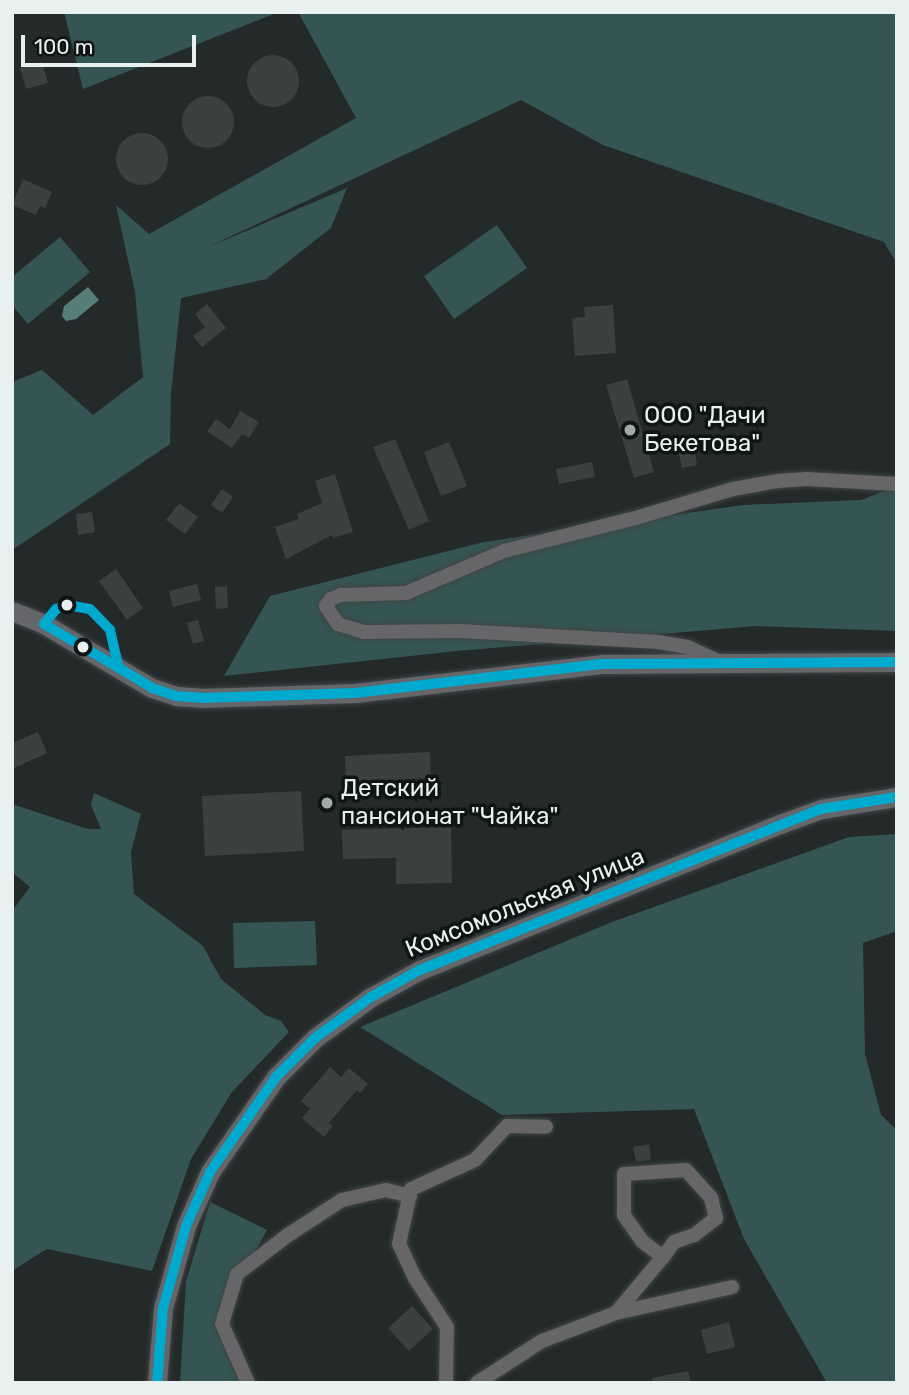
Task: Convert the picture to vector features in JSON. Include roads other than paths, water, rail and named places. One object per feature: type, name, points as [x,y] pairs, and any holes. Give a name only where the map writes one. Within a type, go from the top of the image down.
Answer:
[{"type":"main road","points":[[12,611],[44,624],[152,688],[176,696],[202,698],[355,693],[603,664],[897,662]]},
{"type":"main road","name":"Комсомольская улица","points":[[157,1383],[163,1308],[186,1226],[210,1172],[276,1077],[315,1038],[371,997],[446,960],[790,820],[821,809],[897,797]]},
{"type":"street","points":[[723,663],[687,647],[659,642],[460,631],[363,632],[338,624],[326,606],[331,599],[341,595],[406,593],[503,551],[628,520],[733,489],[778,481],[897,484]]},
{"type":"street","points":[[446,1383],[447,1327],[415,1278],[400,1244],[411,1189],[475,1160],[507,1126],[546,1127]]},
{"type":"street","points":[[617,1313],[663,1257],[674,1242],[694,1235],[716,1218],[711,1198],[687,1170],[624,1174],[624,1215],[642,1241],[663,1257]]},
{"type":"street","points":[[247,1383],[222,1324],[237,1274],[288,1235],[342,1200],[386,1190],[410,1196]]},
{"type":"street","points":[[477,1383],[542,1341],[617,1313],[732,1287]]},
{"type":"place","name":"ООО \"Дачи Бекетова\"","points":[[630,430]]},
{"type":"place","name":"Детский пансионат \"Чайка\"","points":[[327,803]]}]
